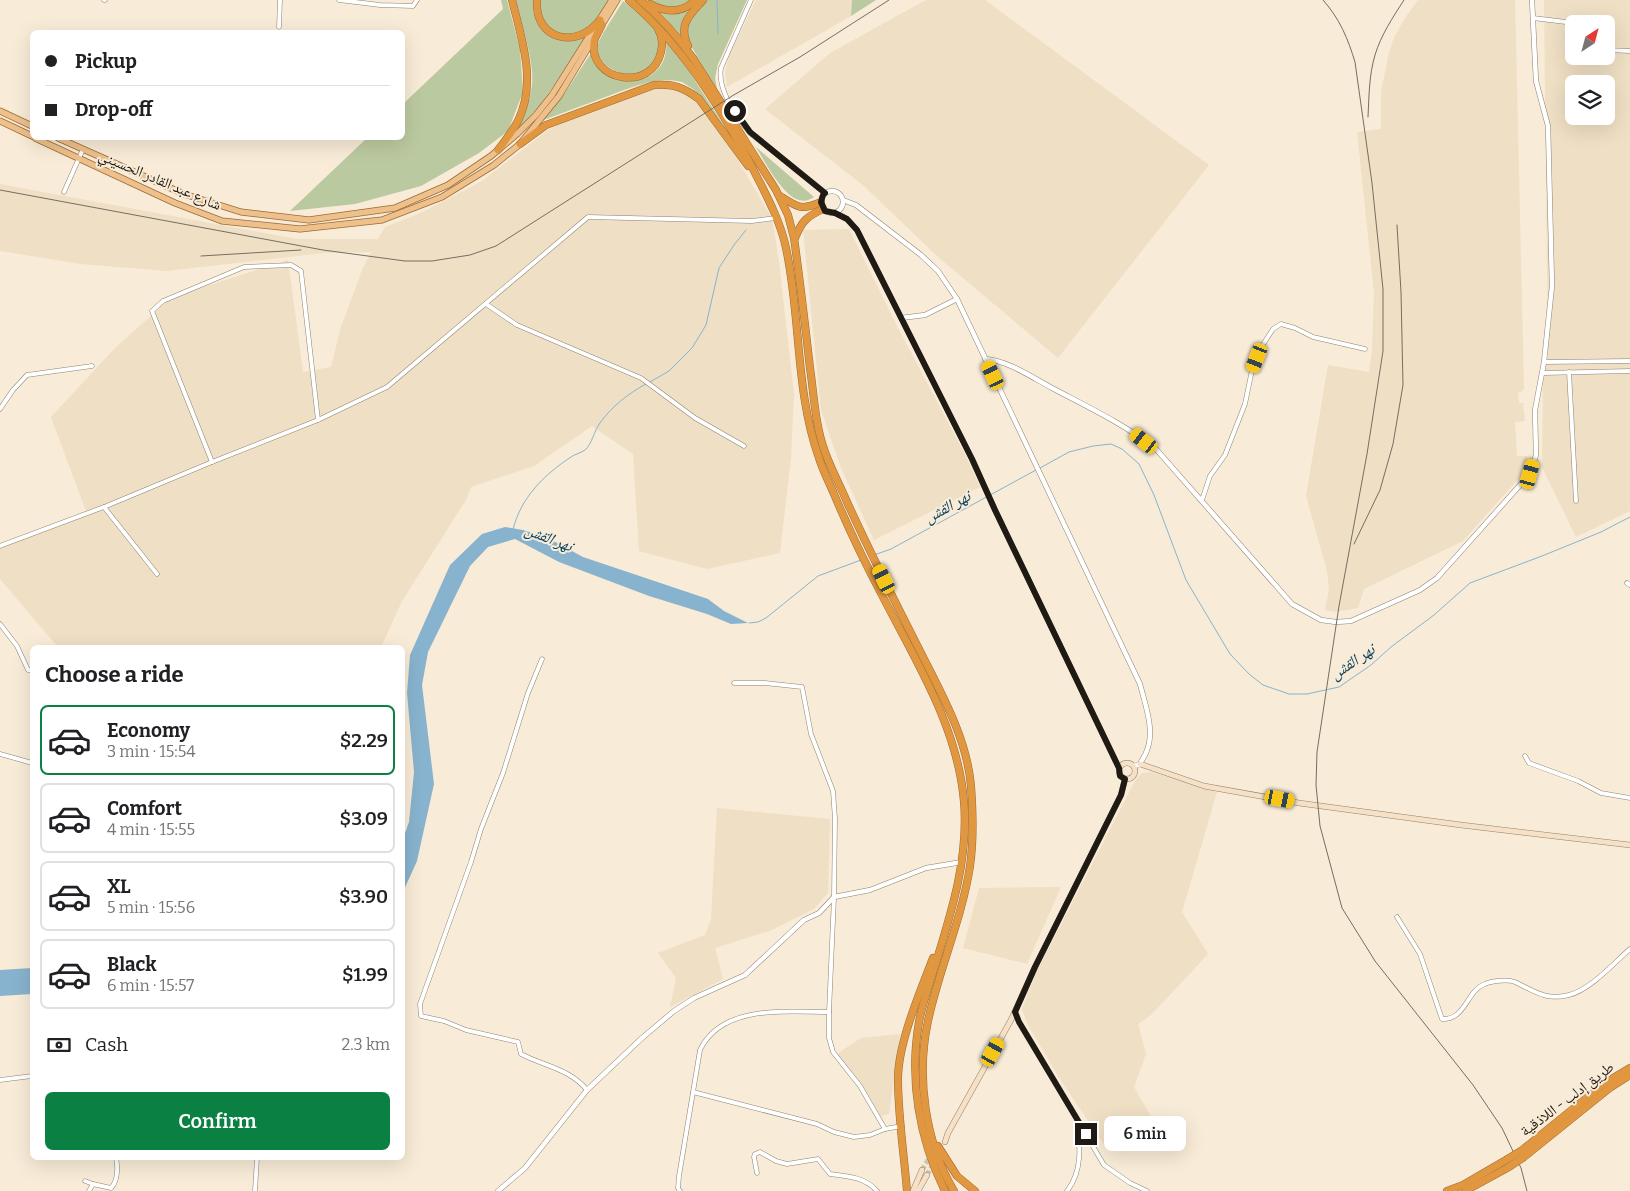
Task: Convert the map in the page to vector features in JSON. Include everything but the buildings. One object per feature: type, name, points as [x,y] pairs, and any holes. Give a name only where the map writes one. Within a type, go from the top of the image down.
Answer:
[{"type":"highway","points":[[498,150],[518,120],[522,110],[528,79],[512,0]]},
{"type":"highway","points":[[537,0],[537,11],[543,24],[550,31],[560,36],[571,38],[582,36],[601,22]]},
{"type":"highway","points":[[629,0],[651,18],[677,47],[688,63],[733,131],[763,188],[776,218],[786,245],[805,404],[818,457],[884,601],[908,642],[947,728],[960,770],[965,833],[962,862],[952,911],[919,1020],[915,1065],[915,1090],[926,1143],[936,1173],[946,1191]]},
{"type":"highway","points":[[640,0],[656,12],[693,58],[779,196],[788,215],[794,238],[816,415],[824,451],[859,528],[947,706],[963,748],[971,782],[973,831],[969,868],[956,925],[928,1021],[924,1048],[924,1097],[933,1144],[941,1166],[954,1191]]},
{"type":"highway","points":[[644,0],[662,10],[672,11],[683,9],[696,0]]},
{"type":"highway","points":[[693,58],[684,36],[684,27],[686,19],[703,0]]},
{"type":"highway","points":[[601,22],[594,42],[597,59],[600,64],[619,78],[632,78],[638,77],[650,70],[660,54],[662,40],[651,18]]},
{"type":"highway","points":[[520,144],[546,125],[654,85],[672,85],[689,91],[699,99],[757,177]]},
{"type":"highway","points":[[779,196],[800,207],[809,208],[822,205]]},
{"type":"highway","points":[[794,238],[806,218],[822,205]]},
{"type":"highway","points":[[907,1191],[898,1078],[902,1050],[913,1012],[952,911]]},
{"type":"highway","name":"طريق إدلب - اللاذقية","points":[[1522,1154],[1605,1083],[1630,1068]]},
{"type":"highway","name":"طريق إدلب - اللاذقية","points":[[1522,1154],[1611,1086],[1630,1075]]},
{"type":"highway","points":[[932,1134],[944,1159],[957,1176],[975,1191]]},
{"type":"highway","points":[[1465,1191],[1522,1154]]},
{"type":"highway","points":[[1447,1191],[1508,1164]]},
{"type":"main road","points":[[607,12],[612,0]]},
{"type":"main road","points":[[607,12],[617,0]]},
{"type":"main road","name":"شارع عبد القادر الحسيني","points":[[40,140],[175,203],[222,220],[300,229],[382,220],[442,197],[494,165],[520,144],[559,96],[607,12]]},
{"type":"main road","name":"شارع عبد القادر الحسيني","points":[[63,140],[184,194],[241,212],[309,220],[395,208],[448,185],[498,150],[530,121],[552,95],[601,22]]},
{"type":"main road","points":[[0,111],[30,125]]},
{"type":"main road","name":"شارع عبد القادر الحسيني","points":[[0,121],[30,135]]},
{"type":"main road","points":[[1124,763],[1130,763],[1134,766],[1135,772],[1133,777],[1125,779],[1120,776],[1119,768],[1124,763]]},
{"type":"main road","points":[[1140,764],[1204,786],[1299,803],[1461,825],[1630,844]]},
{"type":"main road","points":[[943,1141],[1015,1012],[1035,967],[1121,795],[1125,779]]},
{"type":"main road","points":[[913,1191],[924,1172],[918,1191]]},
{"type":"street","points":[[279,27],[280,0]]},
{"type":"street","points":[[339,0],[380,5],[413,6],[417,0]]},
{"type":"street","points":[[751,0],[721,68],[722,90],[750,132],[825,193]]},
{"type":"street","points":[[985,359],[1001,361],[1133,432],[1156,449],[1292,604],[1321,620],[1351,621],[1420,590],[1437,578],[1530,474],[1536,455],[1535,410],[1543,373],[1552,286],[1548,126],[1536,81],[1532,0]]},
{"type":"street","points":[[1533,18],[1565,22]]},
{"type":"street","points":[[1615,50],[1630,51]]},
{"type":"street","points":[[64,192],[83,149]]},
{"type":"street","points":[[825,193],[835,191],[844,200],[856,205],[921,255],[938,271],[957,299],[1140,684],[1148,714],[1150,736],[1148,749],[1140,764],[1134,766]]},
{"type":"street","points":[[825,193],[822,205],[828,213],[835,213],[841,210],[844,200]]},
{"type":"street","points":[[835,213],[847,219],[857,230],[985,488],[1119,768]]},
{"type":"street","points":[[0,546],[104,507],[318,420],[386,387],[588,218],[752,221],[776,218]]},
{"type":"street","points":[[212,462],[152,311],[163,301],[244,267],[291,265],[301,271],[318,420]]},
{"type":"street","points":[[901,318],[924,315],[957,299]]},
{"type":"street","points":[[486,304],[517,325],[641,378],[695,418],[744,446]]},
{"type":"street","points":[[1202,500],[1210,476],[1225,455],[1245,404],[1252,370],[1262,346],[1273,329],[1281,324],[1295,328],[1313,337],[1365,349]]},
{"type":"street","points":[[1544,362],[1630,361]]},
{"type":"street","points":[[0,410],[27,375],[92,366]]},
{"type":"street","points":[[1543,373],[1630,371]]},
{"type":"street","points":[[1569,372],[1576,501]]},
{"type":"street","points":[[104,507],[157,574]]},
{"type":"street","points":[[0,624],[17,646],[28,670],[30,670]]},
{"type":"street","points":[[542,659],[528,693],[503,773],[481,829],[420,1004],[420,1014],[421,1016],[444,1021],[466,1030],[518,1042],[521,1054],[560,1069],[580,1081],[587,1090]]},
{"type":"street","points":[[734,683],[765,682],[802,687],[811,734],[833,791],[835,820],[834,896],[829,1038],[833,1052],[860,1086],[885,1129]]},
{"type":"street","points":[[0,754],[30,763]]},
{"type":"street","points":[[1525,756],[1529,763],[1601,793],[1630,798]]},
{"type":"street","points":[[498,1191],[525,1168],[587,1090],[642,1038],[694,998],[745,975],[804,920],[819,913],[834,896],[870,890],[926,868],[962,862]]},
{"type":"street","points":[[1397,917],[1420,954],[1442,1019],[1458,1014],[1474,993],[1485,983],[1514,981],[1537,994],[1557,997],[1571,995],[1586,987],[1630,949]]},
{"type":"street","points":[[680,1191],[678,1188],[679,1176],[700,1050],[704,1041],[719,1029],[740,1017],[761,1013],[829,1012]]},
{"type":"street","points":[[1015,1012],[1104,1165],[1130,1183],[1146,1191]]},
{"type":"street","points":[[0,1080],[30,1076]]},
{"type":"street","points":[[693,1092],[817,1124],[834,1132],[854,1137],[870,1136],[885,1129],[902,1126]]},
{"type":"street","points":[[1066,1191],[1074,1178],[1079,1164],[1079,1140],[1076,1118]]},
{"type":"street","points":[[757,1173],[754,1157],[755,1154],[760,1152],[776,1161],[788,1164],[818,1159],[830,1174],[854,1177],[866,1182],[877,1191]]},
{"type":"street","points":[[85,1181],[111,1188],[114,1185],[117,1173],[116,1160]]},
{"type":"street","points":[[255,1191],[257,1160]]},
{"type":"street","points":[[89,1191],[93,1184]]},
{"type":"shaded area","points":[[756,0],[852,0],[851,16],[727,87],[725,72],[729,56]]},
{"type":"shaded area","points":[[926,0],[985,0],[1209,165],[1058,358],[938,257],[864,186],[765,109],[830,53]]},
{"type":"shaded area","points":[[1418,0],[1515,0],[1524,389],[1518,393],[1519,403],[1523,403],[1525,421],[1515,422],[1517,456],[1527,456],[1528,468],[1463,541],[1364,589],[1358,608],[1335,612],[1325,610],[1329,590],[1327,571],[1306,496],[1328,365],[1369,372],[1372,350],[1374,292],[1357,132],[1381,129],[1381,92],[1389,52],[1403,21]]},
{"type":"shaded area","points":[[1544,0],[1630,0],[1630,511],[1576,537],[1542,467],[1543,380],[1548,358]]},
{"type":"shaded area","points":[[666,77],[695,92],[772,218],[794,394],[791,458],[780,553],[707,569],[639,551],[633,454],[592,426],[534,466],[471,487],[466,500],[402,601],[382,645],[56,645],[0,579],[0,547],[87,514],[51,417],[116,347],[172,297],[288,260],[303,372],[331,367],[340,330],[362,270],[371,252],[324,253],[166,271],[81,264],[0,251],[0,184],[297,239],[378,239],[385,227],[423,212],[482,181],[548,130],[641,83]]},
{"type":"shaded area","points":[[849,229],[899,330],[967,458],[980,487],[874,540],[841,468],[821,410],[803,230]]},
{"type":"shaded area","points":[[1151,772],[1217,792],[1182,912],[1208,954],[1151,1015],[1138,1024],[1146,1054],[1134,1087],[1154,1122],[1144,1129],[1130,1130],[1131,1138],[1105,1146],[1058,1076],[1027,1023],[1022,1009],[1037,971],[1135,781],[1142,773]]},
{"type":"shaded area","points":[[717,808],[830,819],[828,893],[814,909],[772,930],[715,948],[723,979],[670,1007],[676,978],[658,953],[705,935],[711,919]]},
{"type":"shaded area","points":[[1061,887],[1027,964],[963,948],[979,888]]},
{"type":"shaded area","points":[[900,1034],[889,1114],[881,1116],[862,1084],[837,1054],[861,1038]]},
{"type":"green space","points":[[501,0],[507,0],[520,49],[523,92],[508,131],[479,153],[421,186],[355,204],[290,211],[365,140],[405,140],[405,102],[503,9]]},
{"type":"green space","points":[[516,0],[533,0],[533,11],[541,28],[562,40],[574,41],[586,37],[546,97],[517,130],[528,102],[532,76],[530,55]]},
{"type":"green space","points":[[539,0],[608,0],[598,17],[584,30],[577,33],[562,34],[556,32],[545,23],[540,14]]},
{"type":"green space","points":[[650,0],[691,0],[676,7],[665,7]]},
{"type":"green space","points":[[707,0],[747,0],[718,64],[715,78],[717,89],[686,35],[689,19]]},
{"type":"green space","points":[[852,0],[876,0],[851,16]]},
{"type":"green space","points":[[623,1],[650,22],[656,32],[658,50],[653,64],[644,72],[622,73],[611,69],[603,62],[598,53],[600,39]]},
{"type":"green space","points":[[693,6],[682,25],[682,37],[661,13],[675,14]]},
{"type":"green space","points":[[666,40],[681,59],[730,135],[693,89],[682,82],[671,80],[654,81],[635,86],[541,121],[565,93],[591,53],[614,78],[623,81],[638,80],[646,78],[658,70],[665,57]]},
{"type":"green space","points":[[756,147],[814,197],[801,201],[786,192],[774,177]]},
{"type":"water","points":[[505,527],[523,530],[548,538],[583,557],[708,599],[724,611],[748,623],[731,624],[707,614],[649,596],[559,562],[515,539],[488,547],[470,566],[428,652],[422,685],[434,784],[417,861],[405,888],[405,833],[409,822],[414,772],[407,693],[410,655],[450,565],[482,534]]},
{"type":"water","points":[[30,968],[30,994],[0,996],[0,970]]},
{"type":"waterway","points":[[717,0],[718,34]]},
{"type":"waterway","points":[[650,382],[669,371],[692,348],[706,325],[719,268],[746,230]]},
{"type":"waterway","points":[[513,530],[521,507],[543,479],[561,464],[585,450],[598,426],[609,411],[627,396],[646,384]]},
{"type":"waterway","name":"نهر القش","points":[[1040,468],[1069,452],[1111,444],[1122,449],[1139,464],[1154,495],[1186,580],[1230,654],[1249,674],[1263,685],[1289,694],[1307,694],[1339,687],[1371,665],[1391,647],[1434,615],[1470,583],[1601,532],[1630,517]]},
{"type":"waterway","name":"نهر القش","points":[[874,555],[891,549],[1036,470]]},
{"type":"waterway","name":"نهر القش","points":[[749,623],[758,622],[766,618],[818,576],[861,560]]},
{"type":"tunnel","points":[[922,1170],[932,1154]]},
{"type":"tunnel","points":[[927,1175],[934,1162]]},
{"type":"railway","points":[[0,190],[323,250],[405,261],[432,261],[470,255],[496,246],[732,96],[800,57],[889,0]]},
{"type":"railway","points":[[1323,0],[1343,29],[1355,62],[1372,183],[1383,289],[1383,351],[1367,454],[1339,606],[1317,752],[1316,785],[1320,826],[1342,908],[1375,961],[1473,1085],[1502,1128],[1521,1168],[1527,1191]]},
{"type":"railway","points":[[1368,117],[1370,78],[1375,55],[1384,33],[1404,0]]},
{"type":"railway","points":[[1354,544],[1380,490],[1393,444],[1403,385],[1397,225]]},
{"type":"railway","points":[[201,256],[301,250]]},
{"type":"route","points":[[735,111],[750,132],[825,193],[821,199],[821,206],[825,211],[835,213],[847,219],[857,230],[972,459],[1119,768],[1120,776],[1125,779],[1121,795],[1035,967],[1015,1012],[1019,1022],[1086,1134]]}]
